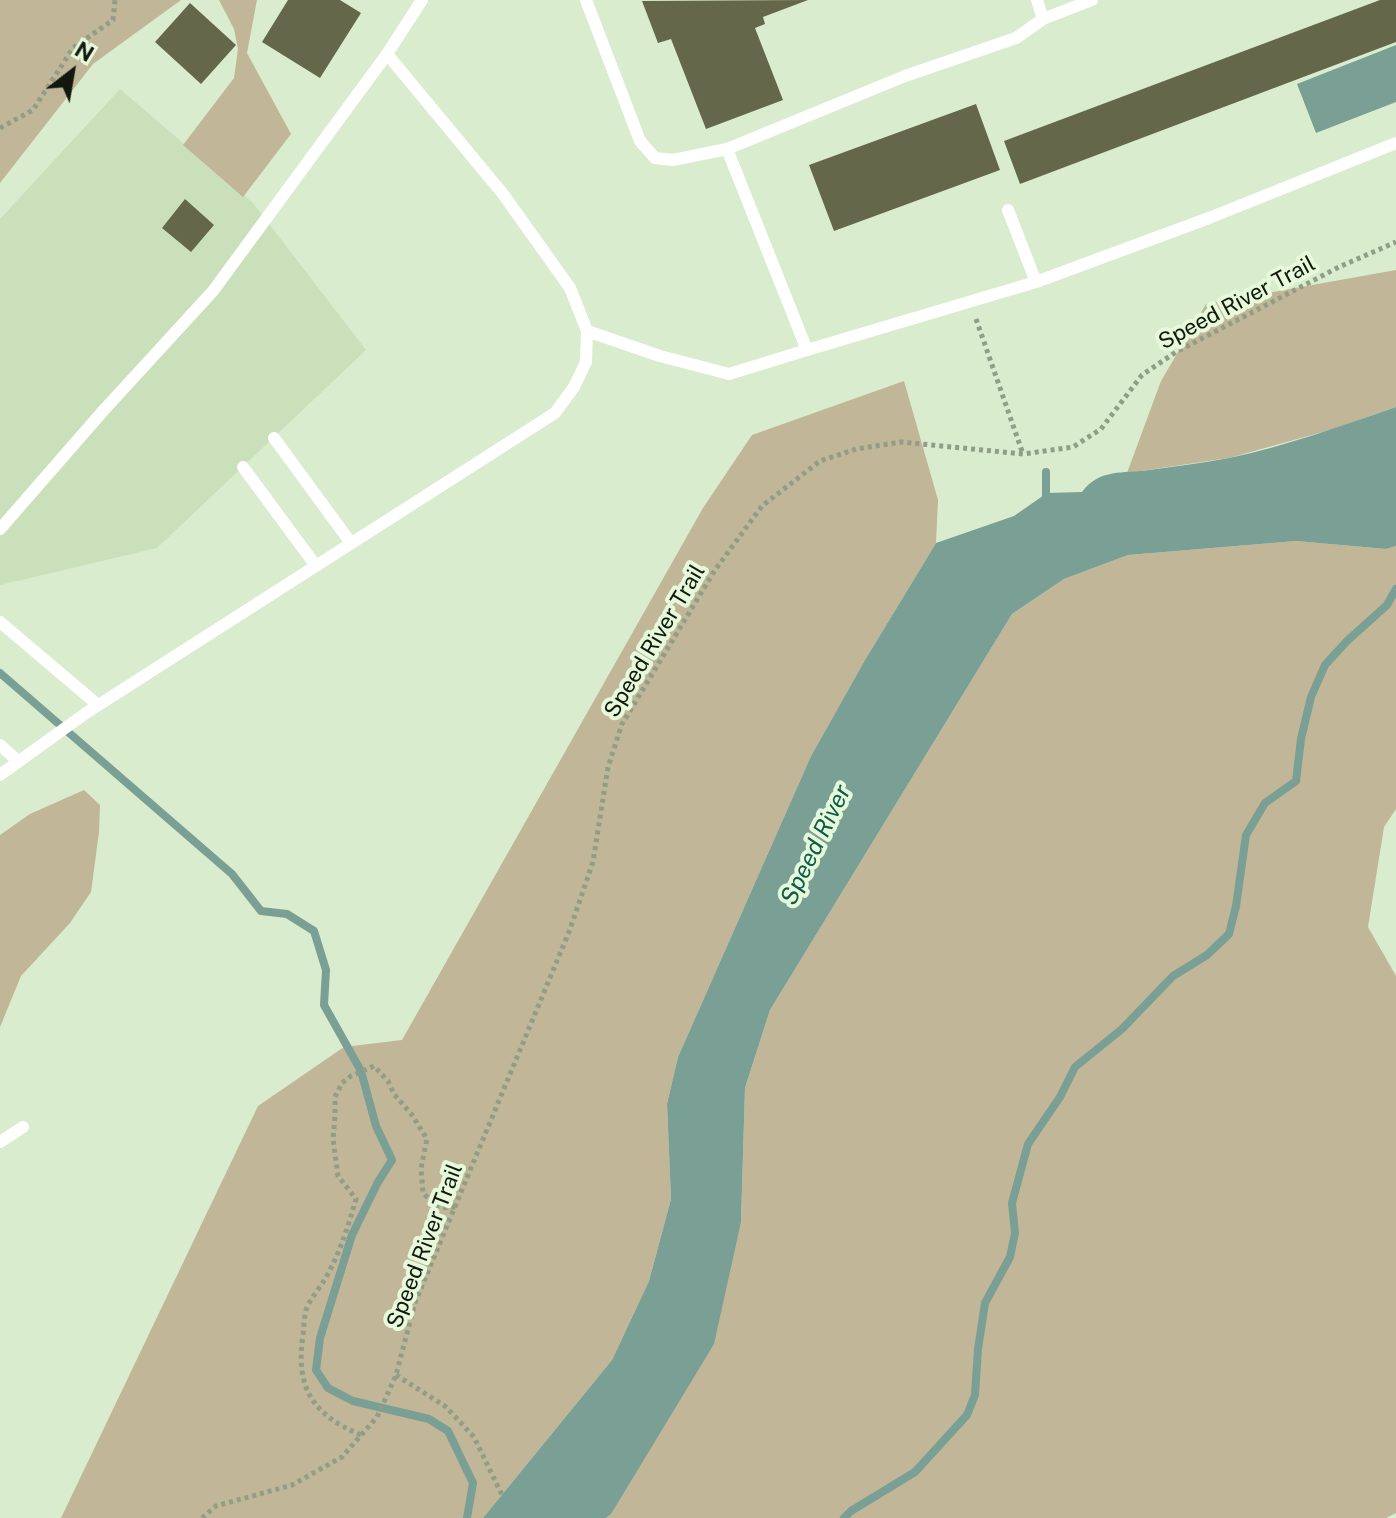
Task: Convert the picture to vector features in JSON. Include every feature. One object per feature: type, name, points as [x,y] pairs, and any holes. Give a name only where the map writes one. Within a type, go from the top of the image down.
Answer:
[{"type":"lane","points":[[0,529],[213,291],[387,54],[422,0]]},
{"type":"lane","points":[[586,0],[640,141],[655,158],[673,160],[727,149],[905,76],[1016,38],[1043,19],[1092,0]]},
{"type":"lane","points":[[1037,0],[1043,19]]},
{"type":"lane","points":[[0,775],[98,705],[555,413],[574,387],[586,362],[587,331],[570,288],[503,194],[387,54]]},
{"type":"lane","points":[[587,331],[660,356],[729,374],[1036,282],[1209,218],[1396,143]]},
{"type":"lane","points":[[727,149],[807,350]]},
{"type":"lane","points":[[1008,210],[1036,282]]},
{"type":"lane","points":[[274,438],[351,543]]},
{"type":"lane","points":[[243,467],[316,566]]},
{"type":"lane","points":[[0,622],[98,705]]},
{"type":"lane","points":[[0,745],[18,761]]},
{"type":"lane","points":[[0,1142],[23,1127]]},
{"type":"path","points":[[0,128],[33,110],[73,48],[113,20],[115,0]]},
{"type":"path","name":"Speed River Trail","points":[[202,1518],[216,1506],[292,1485],[342,1457],[377,1417],[396,1375],[415,1303],[569,932],[593,862],[608,767],[622,724],[715,570],[762,506],[820,461],[856,449],[901,442],[1023,454],[1073,447],[1101,429],[1142,375],[1176,352],[1339,267],[1396,242]]},
{"type":"path","points":[[969,301],[1023,454]]},
{"type":"path","points":[[361,1435],[343,1427],[316,1406],[302,1381],[300,1353],[306,1309],[326,1278],[346,1236],[356,1199],[338,1176],[333,1139],[335,1097],[342,1083],[374,1066],[388,1081],[427,1139],[421,1168],[423,1193],[438,1208],[456,1207]]},
{"type":"path","points":[[396,1375],[445,1406],[474,1437],[502,1495]]},
{"type":"shaded area","points":[[0,0],[181,0],[93,64],[0,183]]},
{"type":"shaded area","points":[[219,0],[257,0],[247,53],[291,134],[243,197],[183,145],[234,78],[238,49],[234,29]]},
{"type":"shaded area","points":[[120,89],[253,203],[366,350],[157,548],[0,585],[0,219]]},
{"type":"shaded area","points":[[1396,270],[1396,407],[1330,430],[1229,458],[1127,473],[1161,381],[1206,304]]},
{"type":"shaded area","points":[[904,381],[938,500],[936,543],[811,756],[678,1057],[667,1104],[671,1199],[649,1281],[612,1360],[483,1518],[61,1518],[258,1106],[344,1047],[402,1040],[703,508],[752,435]]},
{"type":"shaded area","points":[[1296,541],[1386,549],[1396,546],[1396,809],[1384,827],[1368,927],[1396,976],[1396,1513],[1386,1518],[606,1518],[611,1514],[741,1222],[745,1088],[770,1010],[1012,614],[1064,579],[1128,555]]},
{"type":"shaded area","points":[[84,790],[100,805],[91,892],[70,923],[21,976],[0,1027],[0,835],[30,814]]},
{"type":"water","points":[[1396,45],[1396,102],[1316,133],[1297,84]]},
{"type":"water","name":"Speed River","points":[[1396,407],[1396,546],[1386,549],[1296,541],[1128,555],[1064,579],[1012,614],[770,1010],[745,1088],[741,1222],[714,1344],[606,1518],[483,1518],[612,1360],[649,1281],[671,1199],[667,1104],[678,1057],[811,756],[936,543],[1014,516],[1047,493],[1082,492],[1104,476],[1250,453]]},
{"type":"building","points":[[288,0],[340,0],[361,13],[320,78],[262,42]]},
{"type":"building","points":[[808,0],[763,17],[765,24],[755,28],[783,100],[706,129],[671,39],[658,43],[642,1]]},
{"type":"building","points":[[1380,0],[1396,0],[1396,42],[1020,184],[1004,141]]},
{"type":"building","points":[[190,3],[236,45],[201,84],[155,42]]},
{"type":"building","points":[[976,104],[1000,170],[834,231],[809,165]]},
{"type":"building","points":[[185,199],[214,225],[191,252],[162,228]]},
{"type":"waterway","points":[[1046,472],[1046,503]]},
{"type":"waterway","points":[[844,1518],[915,1472],[967,1415],[975,1395],[985,1303],[1010,1257],[1015,1233],[1012,1203],[1028,1144],[1060,1097],[1075,1067],[1122,1029],[1173,976],[1207,955],[1229,934],[1246,835],[1265,803],[1296,781],[1301,739],[1311,697],[1325,665],[1387,605],[1396,589]]},
{"type":"waterway","points":[[0,673],[232,874],[261,911],[287,914],[314,931],[326,970],[324,1005],[361,1071],[376,1126],[392,1160],[352,1235],[320,1338],[316,1370],[328,1388],[353,1401],[429,1419],[448,1431],[473,1483],[467,1518]]}]
